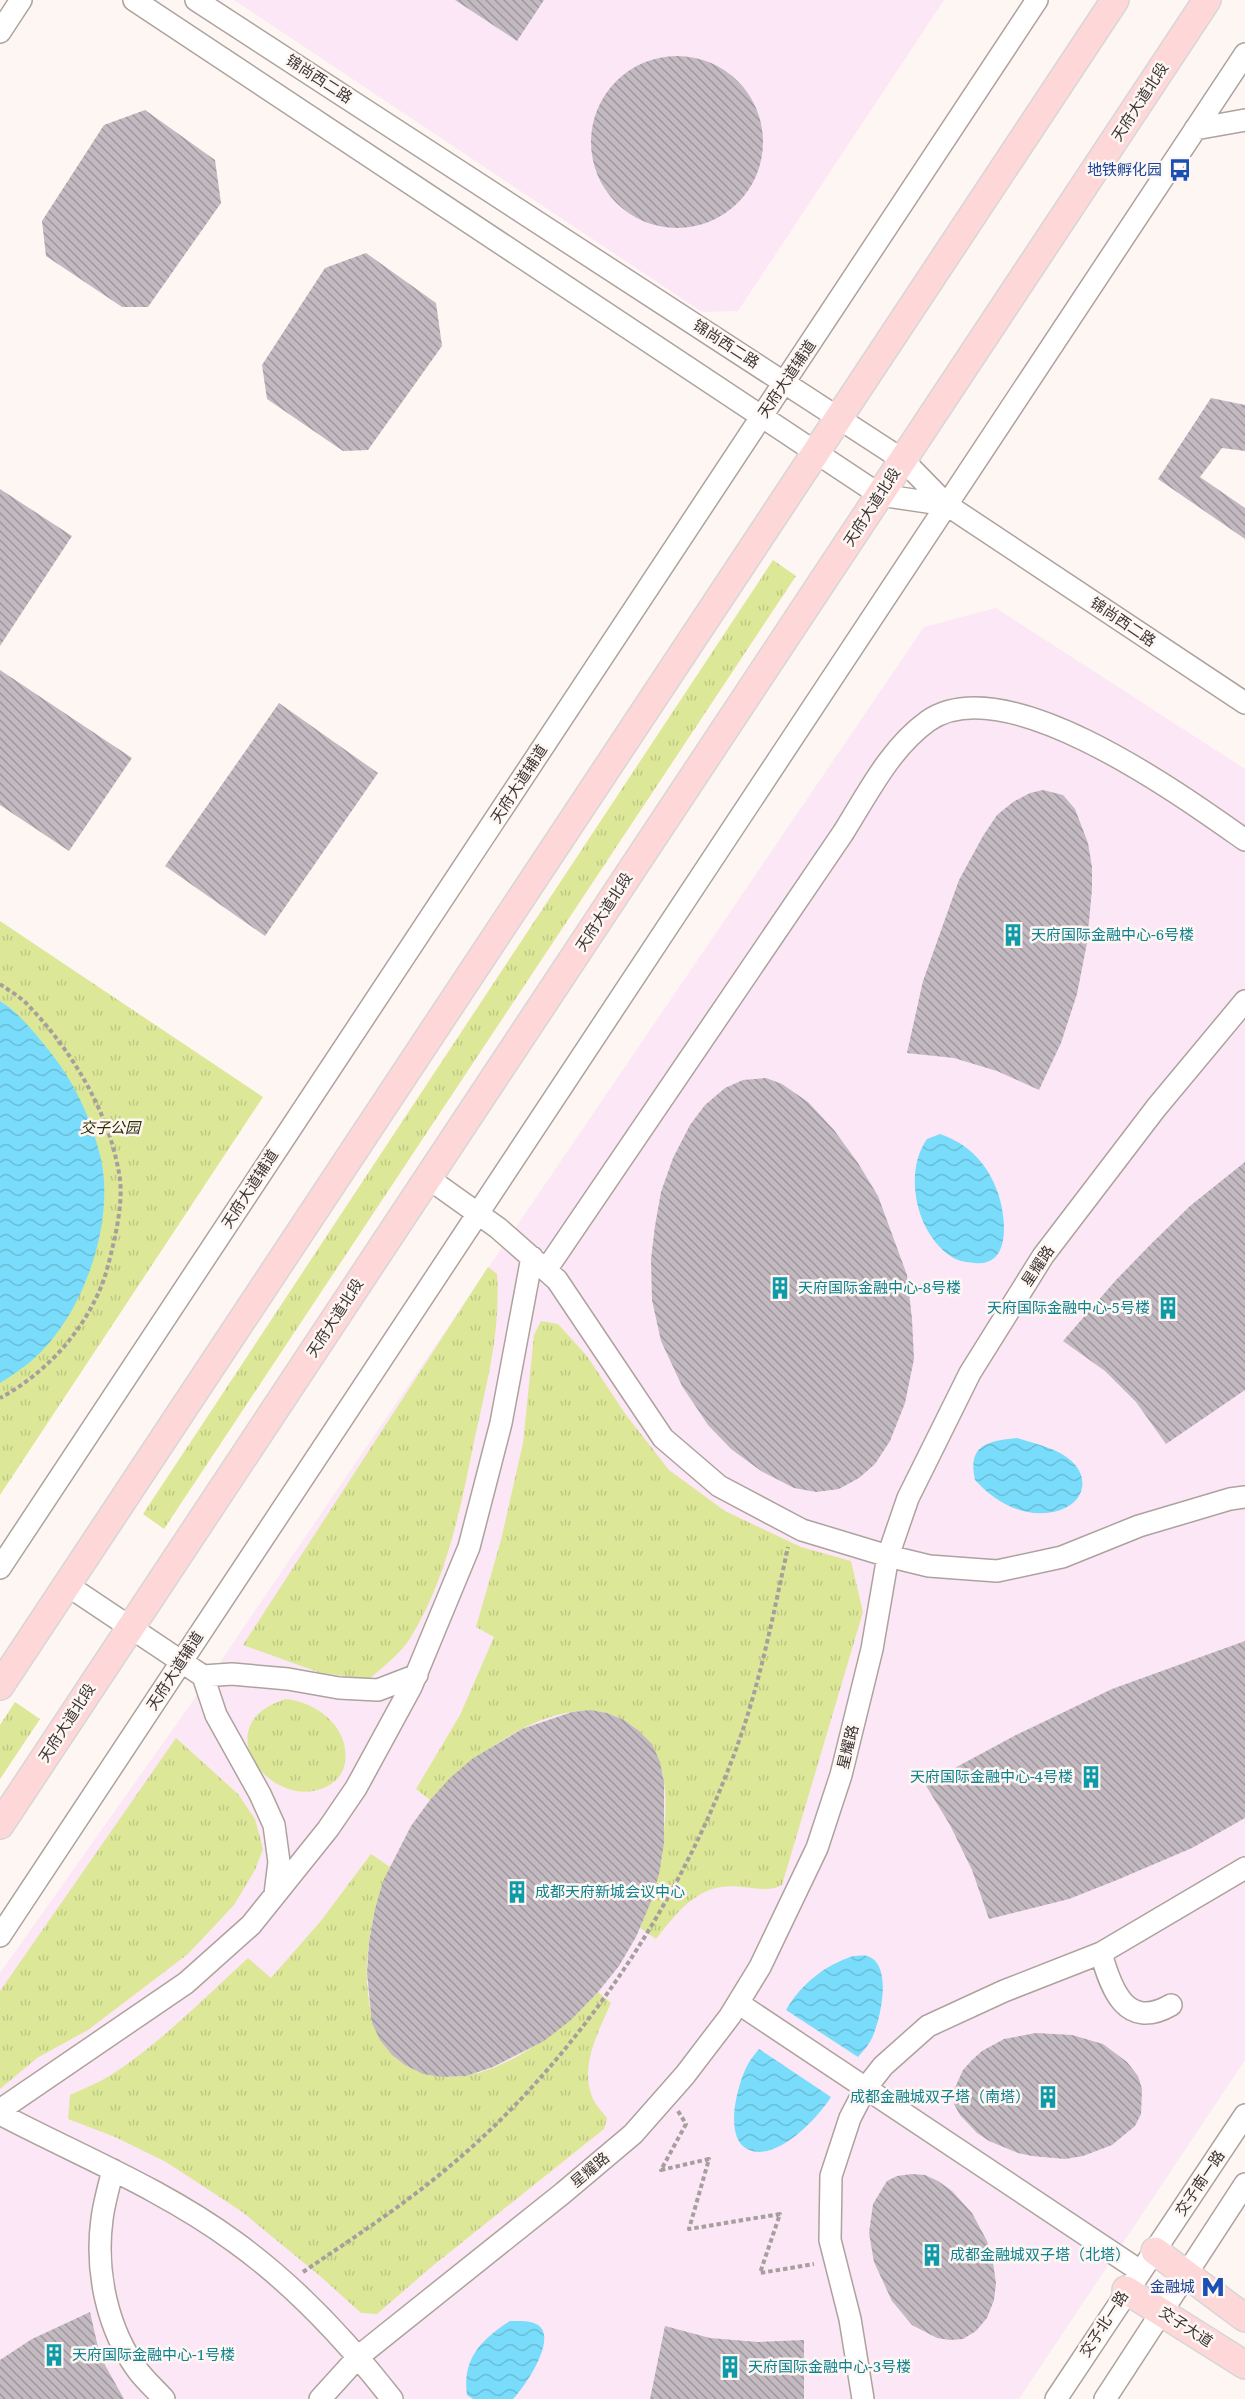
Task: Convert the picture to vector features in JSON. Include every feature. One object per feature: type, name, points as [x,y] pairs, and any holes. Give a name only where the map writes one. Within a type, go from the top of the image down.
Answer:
[{"type":"main road","points":[[0,1686],[1115,0]]},
{"type":"main road","name":"天府大道北段","points":[[0,1825],[1207,0]]},
{"type":"main road","points":[[1140,2270],[1185,2274],[1245,2318]]},
{"type":"main road","name":"交子大道","points":[[1140,2270],[1162,2312],[1245,2365]]},
{"type":"street","points":[[0,32],[21,0]]},
{"type":"street","points":[[134,0],[880,495],[946,505]]},
{"type":"street","name":"锦尚西二路","points":[[196,0],[903,460],[946,505],[1245,703]]},
{"type":"street","name":"天府大道辅道","points":[[0,1568],[1037,0]]},
{"type":"street","name":"天府大道辅道","points":[[0,1936],[1245,54]]},
{"type":"street","points":[[1195,129],[1245,120]]},
{"type":"street","points":[[392,2399],[359,2356],[320,2315],[286,2283],[234,2241],[185,2210],[113,2170],[0,2112],[186,1983],[250,1925],[328,1829],[356,1788],[417,1675],[469,1546],[539,1264],[817,872],[883,770],[907,740],[929,721],[955,709],[991,708],[1030,717],[1096,746],[1175,791],[1245,840]]},
{"type":"street","name":"星耀路","points":[[320,2399],[359,2356],[563,2193],[624,2141],[668,2094],[724,2025],[760,1967],[816,1848],[842,1775],[872,1649],[888,1557],[908,1498],[970,1373],[1043,1256],[1156,1108],[1245,1001]]},
{"type":"street","points":[[428,1178],[478,1213],[557,1280],[663,1438],[719,1486],[802,1530],[888,1557],[929,1566],[997,1571],[1062,1557],[1139,1526],[1230,1499],[1245,1497]]},
{"type":"street","points":[[67,1585],[203,1676],[232,1674],[288,1679],[339,1688],[378,1690],[417,1675]]},
{"type":"street","points":[[203,1676],[216,1715],[260,1794],[274,1825],[279,1862],[275,1894]]},
{"type":"street","points":[[864,2399],[850,2319],[830,2240],[831,2176],[850,2118],[865,2089],[883,2067],[928,2026],[1004,1991],[1101,1953],[1245,1868]]},
{"type":"street","points":[[1101,1953],[1108,1979],[1121,2002],[1139,2013],[1160,2011],[1171,2005]]},
{"type":"street","points":[[738,2003],[1140,2270]]},
{"type":"street","name":"交子南一路","points":[[1140,2270],[1245,2115]]},
{"type":"street","points":[[113,2170],[102,2218],[100,2246],[102,2277],[110,2316],[126,2351],[139,2372],[164,2399]]},
{"type":"street","points":[[1105,2399],[1245,2184]]},
{"type":"street","name":"交子北一路","points":[[1056,2399],[1140,2270]]},
{"type":"path","points":[[0,984],[25,1002],[59,1042],[88,1087],[109,1134],[120,1175],[119,1220],[97,1298],[53,1360],[20,1388],[0,1398]]},
{"type":"path","points":[[286,2283],[394,2210],[468,2150],[509,2112],[570,2043],[627,1968],[709,1817],[731,1764],[752,1702],[793,1525]]},
{"type":"path","points":[[668,2094],[686,2124],[661,2170],[709,2159],[689,2229],[780,2214],[760,2273],[835,2260]]},
{"type":"shaded area","points":[[234,0],[944,0],[738,311],[702,312]]},
{"type":"shaded area","points":[[996,608],[1245,769],[1245,2060],[1019,2399],[0,2399],[0,1973],[212,1674],[924,627]]},
{"type":"green space","points":[[773,560],[796,576],[164,1529],[143,1514]]},
{"type":"green space","name":"交子公园","points":[[0,921],[263,1097],[0,1495]]},
{"type":"green space","points":[[488,1267],[497,1274],[498,1295],[495,1336],[488,1376],[452,1540],[435,1590],[411,1637],[397,1654],[369,1679],[321,1673],[243,1645]]},
{"type":"green space","points":[[541,1321],[558,1324],[587,1356],[626,1415],[669,1470],[725,1511],[801,1547],[851,1561],[863,1612],[782,1885],[768,1889],[727,1886],[702,1893],[682,1908],[656,1939],[640,1928],[654,1888],[660,1860],[664,1832],[664,1779],[650,1744],[631,1725],[606,1713],[579,1711],[551,1717],[523,1728],[496,1744],[470,1763],[430,1800],[416,1789],[460,1715],[494,1637],[476,1627],[501,1540],[523,1443],[534,1335]]},
{"type":"green space","points":[[286,1699],[309,1705],[319,1711],[329,1718],[342,1738],[345,1749],[344,1765],[339,1777],[331,1784],[310,1791],[289,1789],[270,1779],[256,1764],[248,1747],[249,1728],[261,1712]]},
{"type":"green space","points":[[15,1702],[40,1719],[0,1779],[0,1725]]},
{"type":"green space","points":[[176,1738],[238,1794],[255,1819],[263,1849],[255,1870],[234,1905],[188,1954],[88,2030],[37,2058],[0,2089],[0,1991]]},
{"type":"green space","points":[[371,1854],[390,1867],[380,1894],[369,1940],[368,1996],[377,2032],[383,2043],[399,2061],[411,2068],[436,2076],[462,2076],[487,2070],[513,2059],[537,2044],[560,2027],[598,1992],[611,2003],[592,2050],[588,2074],[593,2099],[607,2118],[604,2129],[430,2268],[377,2314],[361,2313],[241,2211],[166,2162],[115,2137],[68,2119],[70,2095],[111,2075],[147,2049],[182,2020],[248,1958],[271,1978],[320,1922]]},
{"type":"water","points":[[0,1001],[34,1032],[74,1088],[87,1114],[100,1155],[104,1178],[104,1203],[95,1254],[76,1303],[44,1349],[0,1383]]},
{"type":"water","points":[[940,1134],[960,1143],[976,1156],[989,1173],[998,1193],[1003,1215],[1003,1239],[995,1258],[986,1262],[974,1263],[952,1257],[940,1247],[922,1219],[917,1202],[916,1169],[927,1139]]},
{"type":"water","points":[[1017,1438],[1054,1450],[1074,1463],[1080,1472],[1082,1488],[1073,1503],[1053,1512],[1031,1513],[1001,1501],[975,1480],[974,1459],[982,1447],[989,1443]]},
{"type":"water","points":[[853,1956],[867,1956],[875,1961],[883,1981],[881,2007],[875,2030],[869,2043],[858,2057],[786,2010],[799,1992],[823,1970]]},
{"type":"water","points":[[759,2049],[831,2097],[806,2127],[795,2136],[782,2145],[758,2152],[747,2149],[740,2143],[736,2134],[734,2111],[743,2076]]},
{"type":"water","points":[[510,2321],[532,2322],[543,2331],[544,2340],[538,2362],[513,2399],[473,2399],[467,2395],[466,2382],[471,2360],[491,2335]]},
{"type":"building","points":[[455,0],[544,0],[517,41]]},
{"type":"building","points":[[677,56],[694,57],[710,62],[725,70],[738,81],[749,94],[757,109],[762,125],[762,159],[757,175],[749,190],[738,203],[725,214],[710,222],[694,227],[677,228],[660,227],[644,222],[629,214],[616,203],[605,190],[597,175],[592,159],[591,142],[592,125],[597,109],[605,94],[616,81],[629,70],[644,62],[660,57]]},
{"type":"building","points":[[145,110],[215,160],[221,203],[148,307],[122,307],[46,256],[42,221],[104,125]]},
{"type":"building","points":[[366,253],[436,303],[442,346],[368,450],[343,451],[267,399],[262,365],[325,268]]},
{"type":"building","points":[[1211,398],[1245,405],[1245,451],[1222,448],[1200,477],[1245,508],[1245,539],[1158,479]]},
{"type":"building","points":[[0,489],[72,536],[0,646]]},
{"type":"building","points":[[0,670],[132,758],[69,851],[0,805]]},
{"type":"building","points":[[279,703],[378,773],[265,936],[165,866]]},
{"type":"building","name":"天府国际金融中心-6号楼","points":[[1043,790],[1063,795],[1075,809],[1088,843],[1092,867],[1092,889],[1087,943],[1077,994],[1061,1043],[1039,1090],[997,1071],[954,1058],[907,1053],[923,981],[959,880],[997,815],[1013,802],[1030,793]]},
{"type":"building","name":"天府国际金融中心-8号楼","points":[[766,1078],[782,1084],[808,1102],[834,1130],[858,1163],[878,1196],[907,1275],[914,1359],[905,1403],[890,1441],[875,1464],[859,1478],[839,1489],[816,1492],[794,1488],[761,1471],[731,1449],[708,1425],[682,1386],[661,1341],[652,1300],[651,1259],[655,1226],[661,1192],[673,1158],[690,1125],[705,1105],[725,1088],[743,1080]]},
{"type":"building","name":"天府国际金融中心-5号楼","points":[[1245,1162],[1245,1390],[1166,1444],[1136,1402],[1105,1371],[1063,1341],[1151,1244],[1190,1206]]},
{"type":"building","name":"天府国际金融中心-4号楼","points":[[1245,1641],[1245,1818],[1192,1848],[1069,1899],[989,1919],[972,1870],[950,1825],[925,1784],[1016,1735],[1112,1689]]},
{"type":"building","name":"成都天府新城会议中心","points":[[590,1710],[607,1713],[624,1720],[639,1731],[652,1744],[660,1762],[664,1782],[664,1843],[659,1874],[650,1904],[636,1937],[619,1966],[598,1992],[571,2020],[544,2041],[493,2067],[466,2076],[442,2077],[423,2074],[392,2055],[380,2040],[372,2023],[367,1973],[369,1942],[383,1881],[411,1826],[450,1778],[472,1759],[522,1729],[572,1712]]},
{"type":"building","name":"成都金融城双子塔（南塔）","points":[[1036,2033],[1072,2035],[1103,2044],[1127,2062],[1138,2076],[1142,2089],[1141,2114],[1135,2126],[1112,2145],[1083,2156],[1065,2159],[1018,2153],[989,2141],[977,2133],[960,2115],[954,2104],[953,2092],[963,2070],[982,2051],[1004,2039]]},
{"type":"building","name":"成都金融城双子塔（北塔）","points":[[925,2175],[952,2191],[972,2213],[987,2241],[996,2283],[994,2300],[987,2318],[976,2331],[963,2339],[937,2338],[912,2325],[892,2301],[874,2262],[869,2233],[873,2204],[887,2181],[897,2176]]},
{"type":"building","name":"天府国际金融中心-1号楼","points":[[90,2312],[100,2356],[124,2399],[0,2399],[0,2360],[32,2339]]},
{"type":"building","name":"天府国际金融中心-3号楼","points":[[665,2326],[710,2338],[758,2342],[804,2340],[804,2399],[650,2399]]},
{"type":"place","name":"地铁孵化园","points":[[1180,170]]},
{"type":"place","name":"天府国际金融中心-6号楼","points":[[1013,935]]},
{"type":"place","name":"天府国际金融中心-8号楼","points":[[780,1288]]},
{"type":"place","name":"天府国际金融中心-5号楼","points":[[1168,1308]]},
{"type":"place","name":"天府国际金融中心-4号楼","points":[[1091,1777]]},
{"type":"place","name":"成都天府新城会议中心","points":[[517,1892]]},
{"type":"place","name":"成都金融城双子塔（南塔）","points":[[1048,2097]]},
{"type":"place","name":"成都金融城双子塔（北塔）","points":[[932,2255]]},
{"type":"place","name":"金融城","points":[[1213,2287]]},
{"type":"place","name":"天府国际金融中心-1号楼","points":[[54,2355]]},
{"type":"place","name":"天府国际金融中心-3号楼","points":[[730,2367]]}]
